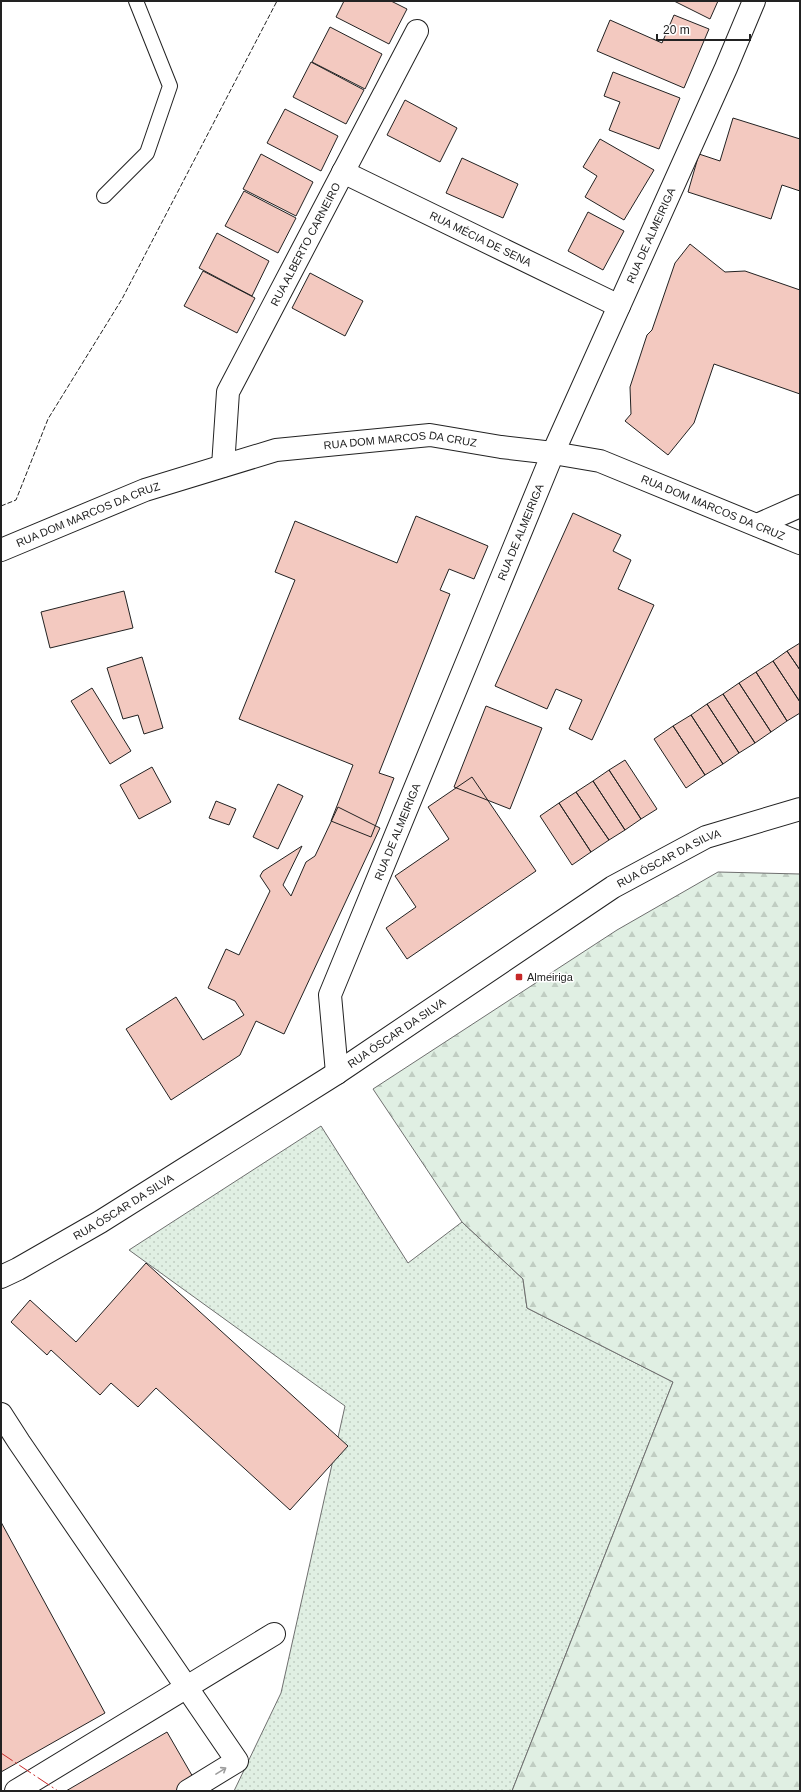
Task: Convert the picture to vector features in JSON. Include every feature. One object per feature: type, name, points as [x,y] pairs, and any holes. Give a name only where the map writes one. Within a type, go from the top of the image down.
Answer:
[{"type":"street","name":"RUA DE ALMEIRIGA","points":[[337,1073],[330,995],[553,453],[726,68],[754,1]]},
{"type":"street","name":"RUA ALBERTO CARNEIRO","points":[[223,466],[228,392],[417,30]]},
{"type":"street","name":"RUA MÉCIA DE SENA","points":[[343,172],[619,306]]},
{"type":"street","name":"RUA DOM MARCOS DA CRUZ","points":[[1,550],[145,490],[276,450],[430,435],[500,447],[553,453],[600,462],[800,543]]},
{"type":"street","points":[[757,525],[800,506]]},
{"type":"street","name":"RUA ÓSCAR DA SILVA","points":[[1,1277],[18,1269],[100,1222],[337,1073],[613,887],[706,837],[800,809]]},
{"type":"street","points":[[1,1414],[18,1442],[237,1761],[188,1791]]},
{"type":"street","points":[[16,1791],[274,1634]]},
{"type":"lane","points":[[104,196],[147,153],[170,86],[136,1]]},
{"type":"green space","points":[[718,872],[800,874],[800,1791],[512,1791],[673,1382],[527,1308],[523,1279],[462,1222],[373,1089],[617,930]]},
{"type":"green space","points":[[321,1126],[408,1263],[462,1222],[523,1279],[527,1308],[673,1382],[512,1791],[234,1791],[281,1693],[345,1406],[129,1250]]},
{"type":"building","points":[[344,1],[391,1],[407,9],[389,44],[336,17]]},
{"type":"building","points":[[674,1],[718,1],[710,19]]},
{"type":"building","points":[[674,15],[709,29],[684,88],[597,51],[610,20],[662,43]]},
{"type":"building","points":[[330,27],[382,54],[365,89],[312,62]]},
{"type":"building","points":[[311,62],[364,90],[346,124],[293,97]]},
{"type":"building","points":[[613,72],[680,98],[659,149],[609,130],[620,102],[604,96]]},
{"type":"building","points":[[405,100],[457,128],[440,162],[387,135]]},
{"type":"building","points":[[285,109],[338,136],[321,171],[267,143]]},
{"type":"building","points":[[733,118],[800,139],[800,191],[782,185],[771,219],[688,192],[699,154],[720,161]]},
{"type":"building","points":[[600,139],[654,170],[624,220],[585,197],[597,176],[583,167]]},
{"type":"building","points":[[261,154],[313,182],[296,216],[243,189]]},
{"type":"building","points":[[462,158],[518,184],[503,218],[446,193]]},
{"type":"building","points":[[244,191],[296,218],[278,253],[225,226]]},
{"type":"building","points":[[588,212],[624,231],[603,270],[568,251]]},
{"type":"building","points":[[217,233],[269,261],[252,296],[199,268]]},
{"type":"building","points":[[690,244],[725,272],[745,271],[800,290],[800,394],[714,364],[694,423],[668,455],[625,421],[631,414],[630,387],[647,335],[652,330],[675,263]]},
{"type":"building","points":[[203,271],[255,298],[237,333],[184,306]]},
{"type":"building","points":[[310,273],[363,301],[345,336],[292,308]]},
{"type":"building","points":[[573,513],[621,535],[613,551],[631,560],[618,589],[654,605],[592,740],[569,729],[582,700],[556,689],[547,709],[495,686]]},
{"type":"building","points":[[416,516],[488,546],[474,579],[449,569],[440,590],[450,594],[379,773],[394,778],[371,837],[331,821],[353,765],[239,719],[295,580],[275,572],[295,521],[397,563]]},
{"type":"building","points":[[124,591],[133,628],[50,648],[41,612]]},
{"type":"building","points":[[800,643],[800,670],[787,651]]},
{"type":"building","points":[[787,651],[800,670],[800,702],[773,661]]},
{"type":"building","points":[[142,657],[163,728],[144,734],[138,715],[123,719],[107,668]]},
{"type":"building","points":[[773,661],[800,702],[800,713],[787,721],[756,672]]},
{"type":"building","points":[[756,672],[787,721],[771,732],[739,683]]},
{"type":"building","points":[[739,683],[771,732],[755,743],[723,694]]},
{"type":"building","points":[[92,688],[131,751],[110,764],[71,701]]},
{"type":"building","points":[[723,694],[755,743],[739,753],[707,704]]},
{"type":"building","points":[[707,704],[739,753],[723,764],[691,715]]},
{"type":"building","points":[[486,706],[542,728],[510,809],[454,787]]},
{"type":"building","points":[[691,715],[723,764],[705,775],[673,726]]},
{"type":"building","points":[[673,726],[705,775],[686,788],[654,739]]},
{"type":"building","points":[[625,760],[657,809],[641,819],[609,770]]},
{"type":"building","points":[[152,767],[171,802],[139,819],[120,785]]},
{"type":"building","points":[[609,770],[641,819],[625,830],[593,781]]},
{"type":"building","points":[[472,777],[536,871],[407,959],[386,928],[416,907],[395,876],[449,839],[428,807]]},
{"type":"building","points":[[593,781],[625,830],[609,840],[576,792]]},
{"type":"building","points":[[278,784],[303,796],[278,849],[253,837]]},
{"type":"building","points":[[576,792],[609,840],[591,852],[559,803]]},
{"type":"building","points":[[216,801],[236,809],[229,825],[209,818]]},
{"type":"building","points":[[559,803],[591,852],[572,865],[540,816]]},
{"type":"building","points":[[338,807],[380,828],[284,1034],[256,1021],[240,1055],[171,1100],[126,1029],[176,997],[203,1040],[244,1015],[235,1001],[208,988],[226,949],[239,955],[270,891],[260,876],[263,871],[302,846],[283,885],[291,896],[306,862],[315,856]]},
{"type":"building","points":[[146,1263],[348,1446],[290,1510],[156,1388],[138,1407],[111,1383],[100,1395],[51,1350],[47,1355],[11,1322],[30,1300],[76,1342]]},
{"type":"building","points":[[1,1522],[105,1713],[1,1772]]},
{"type":"building","points":[[167,1732],[201,1791],[66,1791]]},
{"type":"fence","points":[[1,506],[16,500],[48,419],[122,299],[277,1]]},
{"type":"power","points":[[1,1753],[58,1791]]},
{"type":"place","name":"Almeiriga","points":[[519,977]]}]
